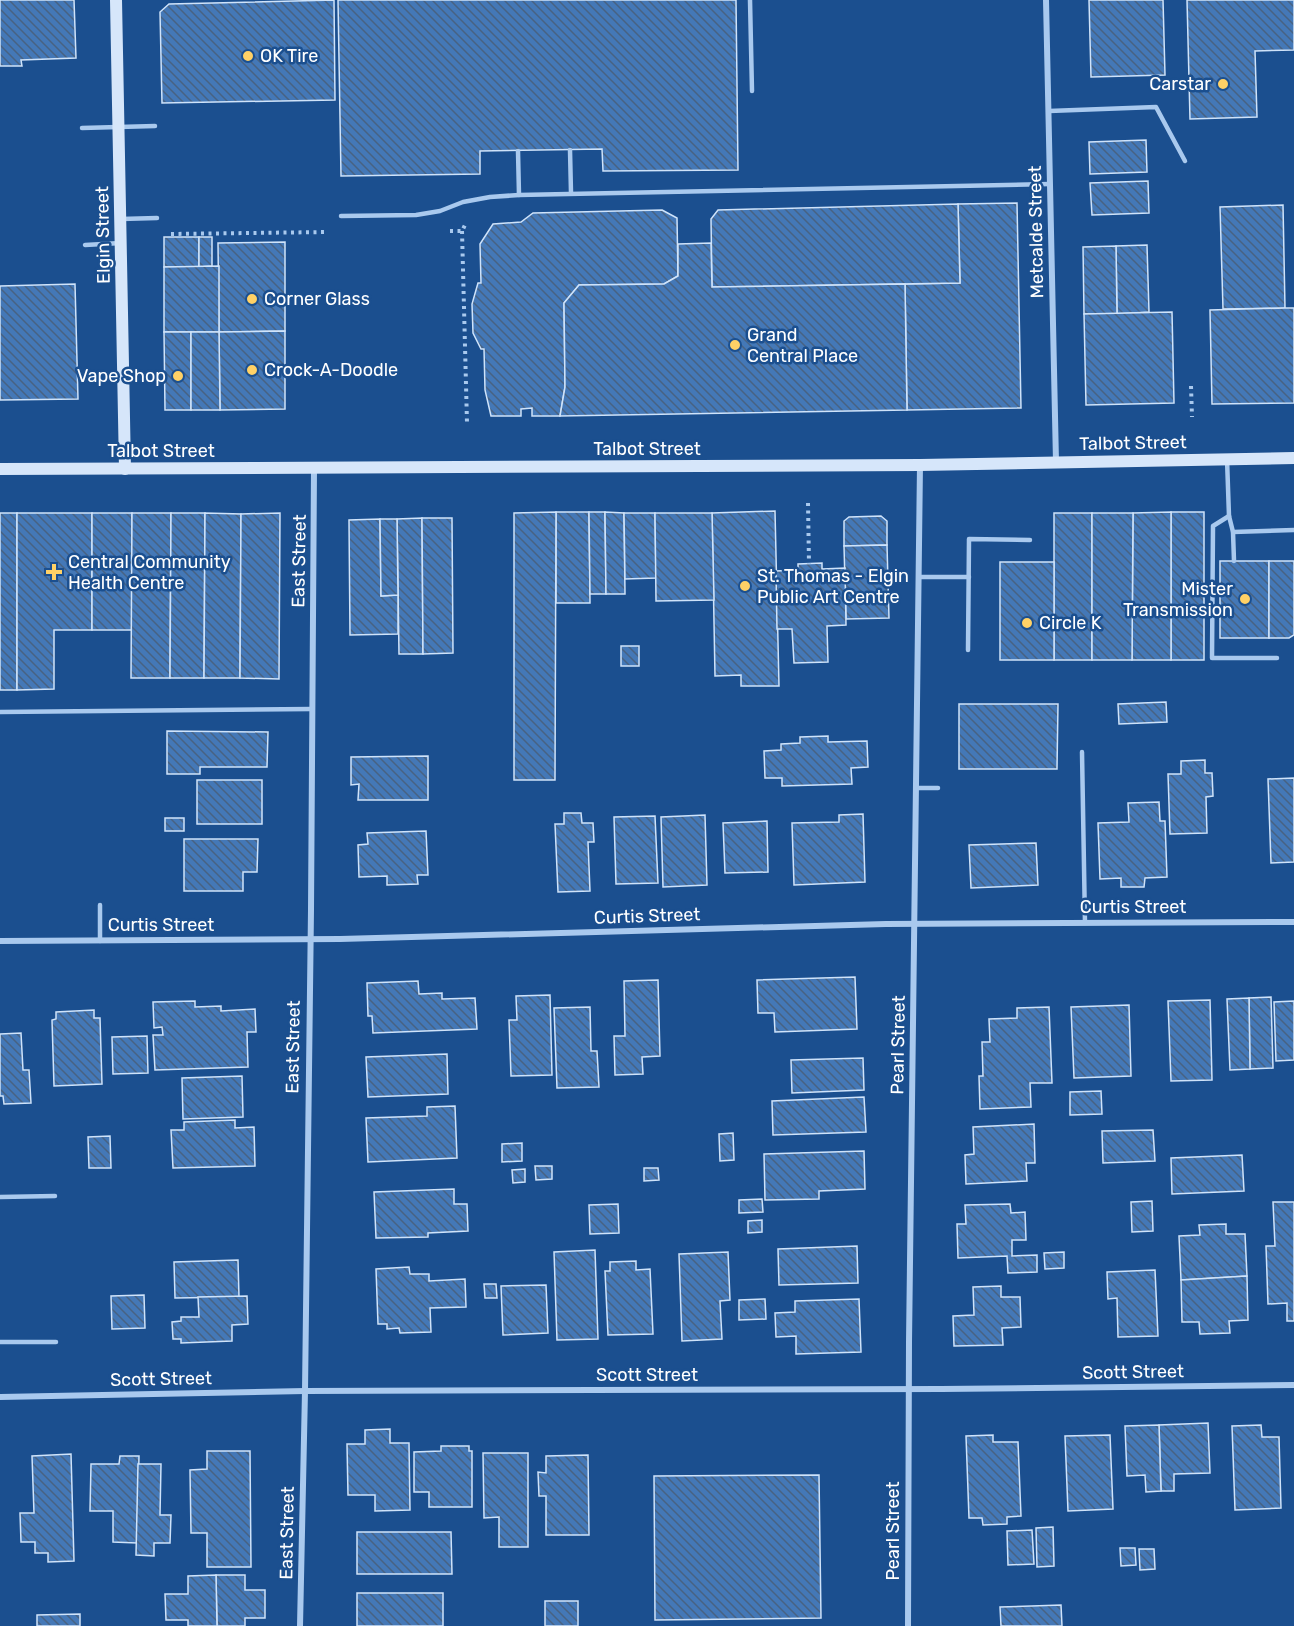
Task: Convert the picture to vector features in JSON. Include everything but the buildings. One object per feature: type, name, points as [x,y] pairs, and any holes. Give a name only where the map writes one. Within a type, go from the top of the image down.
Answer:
[{"type":"main road","name":"Elgin Street","points":[[117,0],[125,469]]},
{"type":"main road","name":"Talbot Street","points":[[0,469],[920,465],[1294,458]]},
{"type":"street","name":"Metcalde Street","points":[[1046,0],[1056,462]]},
{"type":"street","name":"Pearl Street","points":[[908,1626],[920,465]]},
{"type":"street","name":"East Street","points":[[300,1626],[305,1390],[314,469]]},
{"type":"street","name":"Curtis Street","points":[[0,941],[310,940],[914,924],[1294,922]]},
{"type":"street","name":"Scott Street","points":[[0,1397],[305,1390],[909,1389],[1294,1385]]},
{"type":"lane","points":[[750,0],[752,91]]},
{"type":"lane","points":[[1049,111],[1156,108],[1185,161]]},
{"type":"lane","points":[[82,128],[155,126]]},
{"type":"lane","points":[[570,150],[571,194]]},
{"type":"lane","points":[[518,151],[519,195]]},
{"type":"lane","points":[[341,216],[416,215],[440,211],[463,202],[519,195],[1050,184]]},
{"type":"lane","points":[[120,219],[157,218]]},
{"type":"lane","points":[[85,245],[121,243]]},
{"type":"lane","points":[[1227,459],[1228,516],[1233,532],[1234,561]]},
{"type":"lane","points":[[1228,516],[1214,526],[1212,658],[1277,658]]},
{"type":"lane","points":[[1233,532],[1294,530]]},
{"type":"lane","points":[[968,650],[969,539],[1030,540]]},
{"type":"lane","points":[[919,577],[969,577]]},
{"type":"lane","points":[[0,712],[312,709]]},
{"type":"lane","points":[[1082,752],[1085,922]]},
{"type":"lane","points":[[916,788],[938,788]]},
{"type":"lane","points":[[100,905],[100,941]]},
{"type":"lane","points":[[0,1197],[55,1196]]},
{"type":"lane","points":[[0,1342],[56,1342]]},
{"type":"path","points":[[462,231],[467,423]]},
{"type":"path","points":[[1191,386],[1192,417]]},
{"type":"path","points":[[808,503],[809,564]]},
{"type":"place","name":"OK Tire","points":[[248,56]]},
{"type":"place","name":"Carstar","points":[[1223,84]]},
{"type":"place","name":"Corner Glass","points":[[252,299]]},
{"type":"place","name":"Grand Central Place","points":[[735,345]]},
{"type":"place","name":"Crock-A-Doodle","points":[[252,370]]},
{"type":"place","name":"Vape Shop","points":[[178,376]]},
{"type":"place","name":"Central Community Health Centre","points":[[54,572]]},
{"type":"place","name":"St. Thomas - Elgin Public Art Centre","points":[[745,586]]},
{"type":"place","name":"Mister Transmission","points":[[1245,599]]},
{"type":"place","name":"Circle K","points":[[1027,623]]}]
